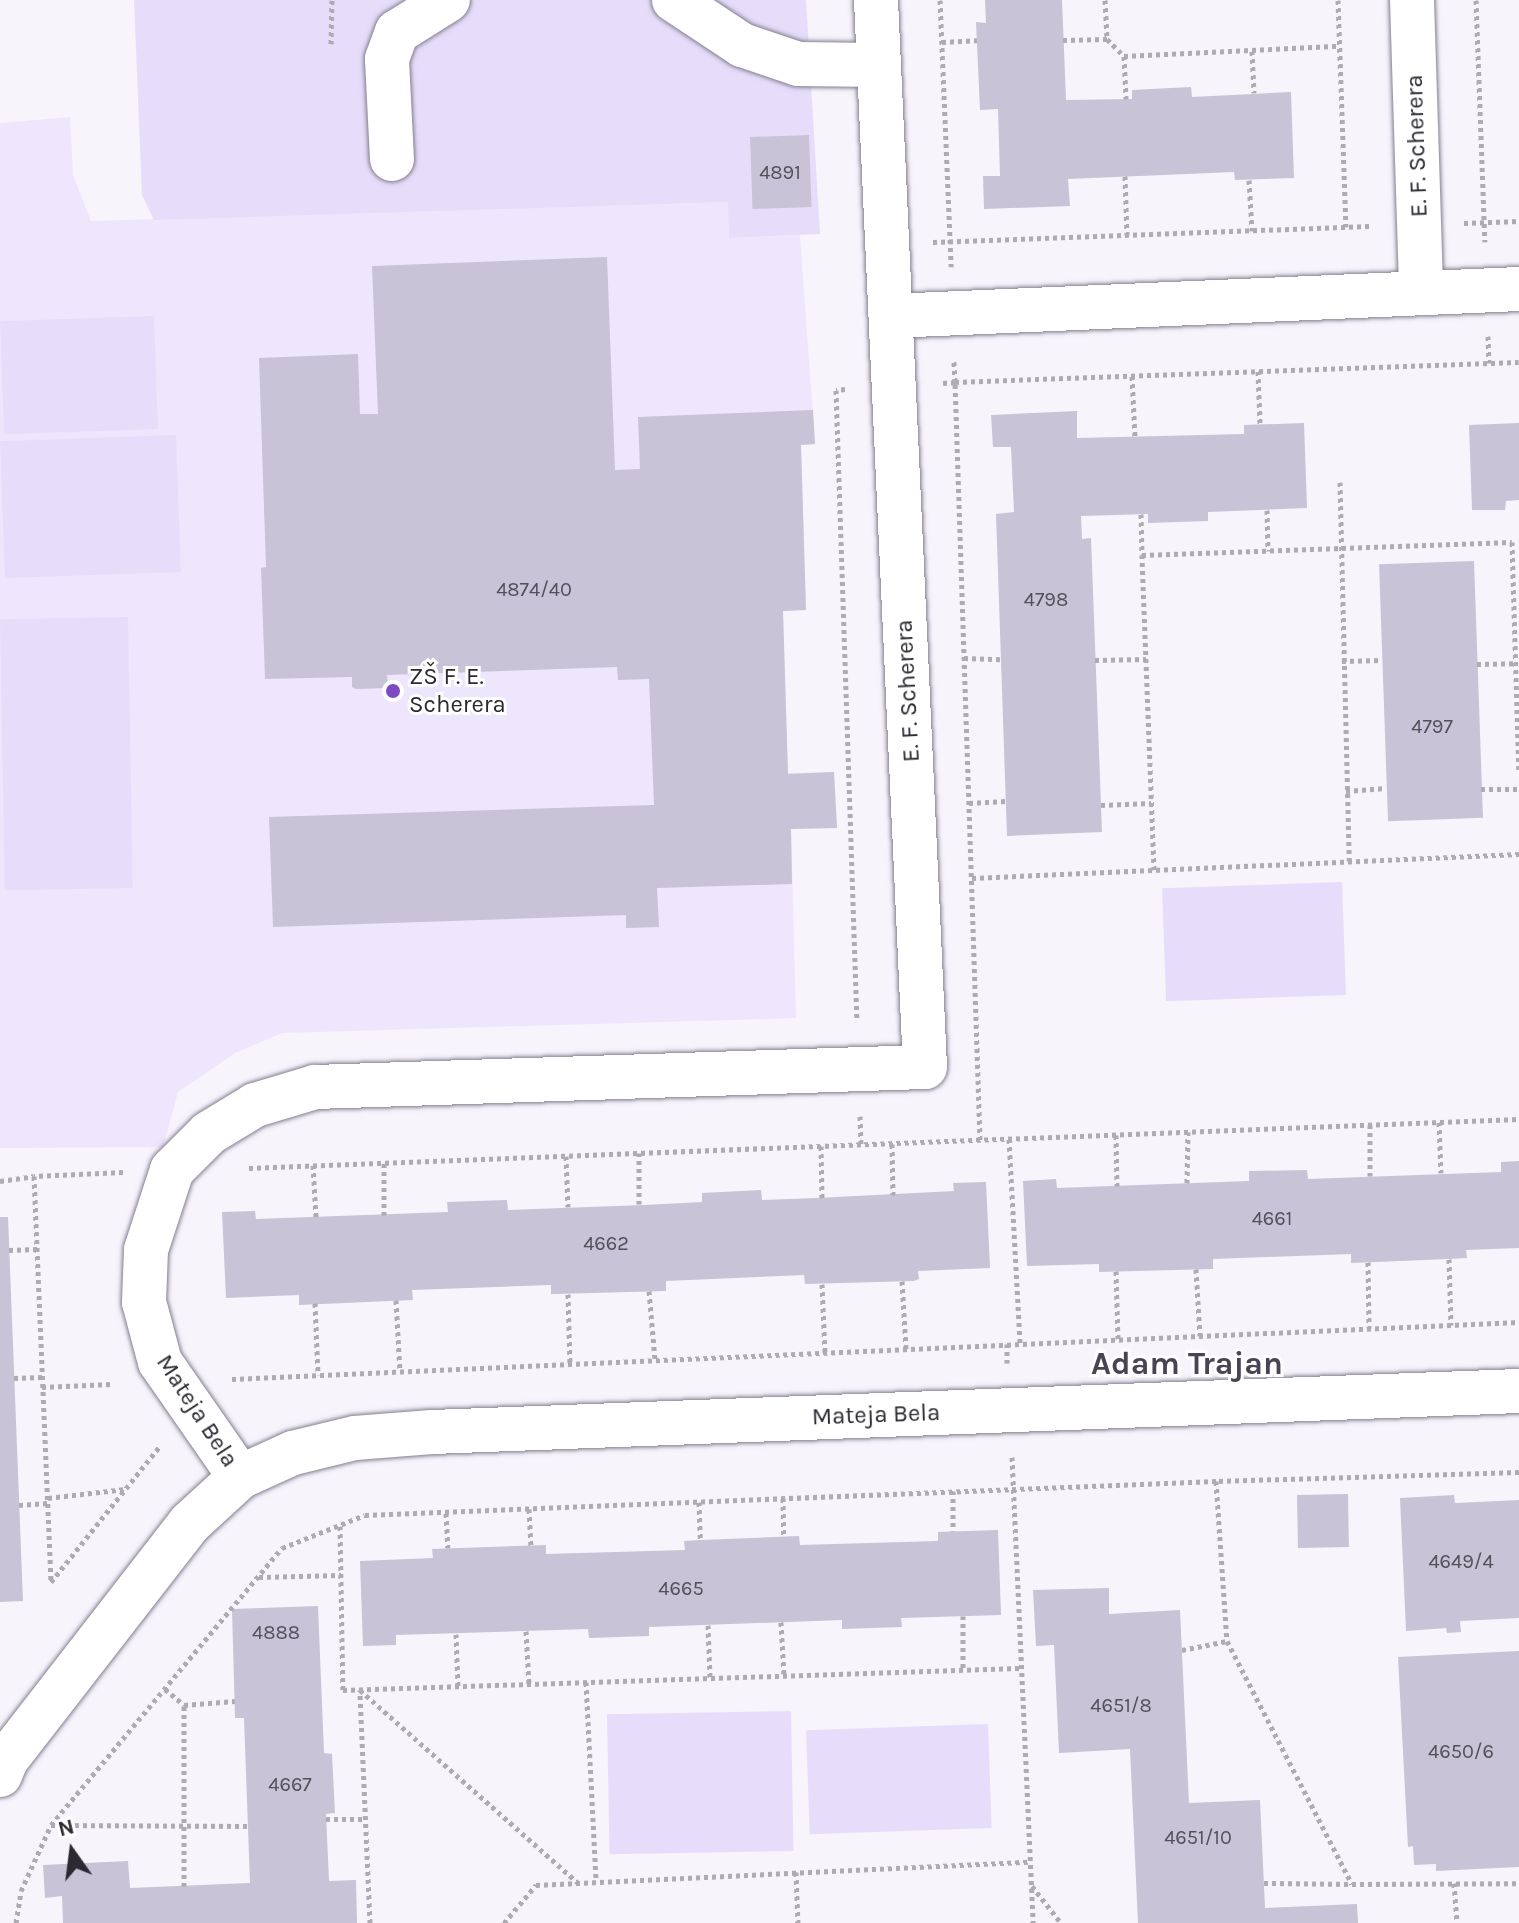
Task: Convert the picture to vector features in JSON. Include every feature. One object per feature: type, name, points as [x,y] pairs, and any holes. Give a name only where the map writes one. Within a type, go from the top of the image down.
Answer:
[{"type":"street","points":[[392,159],[387,59],[397,32],[448,0]]},
{"type":"street","points":[[674,0],[742,45],[798,64],[879,65]]},
{"type":"street","name":"E. F. Scherera","points":[[876,0],[925,1067]]},
{"type":"street","name":"E. F. Scherera","points":[[1412,0],[1421,292]]},
{"type":"street","points":[[891,316],[1503,290]]},
{"type":"street","name":"Mateja Bela","points":[[240,1477],[160,1362],[144,1302],[146,1250],[172,1170],[209,1133],[255,1105],[315,1087],[925,1067]]},
{"type":"street","name":"Mateja Bela","points":[[0,1775],[6,1760],[190,1523],[240,1477],[293,1453],[355,1438],[432,1432],[1519,1391]]},
{"type":"path","points":[[331,44],[332,0]]},
{"type":"path","points":[[940,0],[951,241],[980,1140]]},
{"type":"path","points":[[1105,0],[1107,39],[1124,56],[1126,99]]},
{"type":"path","points":[[1338,0],[1346,227]]},
{"type":"path","points":[[1476,0],[1485,222],[1503,290],[1489,363]]},
{"type":"path","points":[[1063,40],[1107,39]]},
{"type":"path","points":[[942,42],[977,40]]},
{"type":"path","points":[[1124,56],[1340,46]]},
{"type":"path","points":[[1252,51],[1254,93]]},
{"type":"path","points":[[1125,176],[1127,235]]},
{"type":"path","points":[[1249,180],[1252,231]]},
{"type":"path","points":[[888,243],[1519,221]]},
{"type":"path","points":[[861,1144],[836,390],[955,382],[1519,362]]},
{"type":"path","points":[[1258,371],[1260,424]]},
{"type":"path","points":[[1132,376],[1135,437]]},
{"type":"path","points":[[1340,482],[1339,549],[1349,861]]},
{"type":"path","points":[[1267,510],[1268,551]]},
{"type":"path","points":[[1141,514],[1154,870]]},
{"type":"path","points":[[1142,555],[1515,542],[1519,772]]},
{"type":"path","points":[[964,658],[1001,659]]},
{"type":"path","points":[[1095,660],[1146,659]]},
{"type":"path","points":[[1342,661],[1382,660]]},
{"type":"path","points":[[1477,664],[1516,663]]},
{"type":"path","points":[[1346,791],[1386,788]]},
{"type":"path","points":[[1481,789],[1519,789]]},
{"type":"path","points":[[969,803],[1006,801]]},
{"type":"path","points":[[1101,805],[1151,803]]},
{"type":"path","points":[[972,878],[1519,854]]},
{"type":"path","points":[[243,1168],[1519,1119]]},
{"type":"path","points":[[1439,1122],[1441,1173]]},
{"type":"path","points":[[1370,1125],[1370,1176]]},
{"type":"path","points":[[1187,1183],[1188,1132]]},
{"type":"path","points":[[1116,1135],[1117,1186]]},
{"type":"path","points":[[1009,1139],[1020,1344]]},
{"type":"path","points":[[892,1143],[893,1195]]},
{"type":"path","points":[[821,1146],[822,1198]]},
{"type":"path","points":[[639,1153],[639,1204]]},
{"type":"path","points":[[566,1155],[568,1207]]},
{"type":"path","points":[[384,1163],[384,1215]]},
{"type":"path","points":[[313,1165],[316,1217]]},
{"type":"path","points":[[0,1181],[34,1176],[136,1172]]},
{"type":"path","points":[[34,1176],[51,1582],[164,1440]]},
{"type":"path","points":[[9,1250],[37,1249]]},
{"type":"path","points":[[1449,1259],[1451,1325]]},
{"type":"path","points":[[1368,1262],[1369,1328]]},
{"type":"path","points":[[1196,1269],[1200,1336]]},
{"type":"path","points":[[1116,1271],[1118,1339]]},
{"type":"path","points":[[902,1281],[906,1349]]},
{"type":"path","points":[[822,1284],[825,1353]]},
{"type":"path","points":[[649,1291],[655,1360]]},
{"type":"path","points":[[568,1294],[570,1364]]},
{"type":"path","points":[[396,1300],[400,1371]]},
{"type":"path","points":[[315,1303],[318,1375]]},
{"type":"path","points":[[224,1385],[233,1378],[1519,1322]]},
{"type":"path","points":[[1007,1344],[1033,1923]]},
{"type":"path","points":[[14,1378],[42,1377]]},
{"type":"path","points":[[42,1387],[112,1384]]},
{"type":"path","points":[[16,1923],[21,1891],[51,1825],[282,1548],[365,1515],[1519,1472]]},
{"type":"path","points":[[1216,1481],[1227,1641],[1352,1884]]},
{"type":"path","points":[[19,1505],[126,1489]]},
{"type":"path","points":[[953,1491],[953,1531]]},
{"type":"path","points":[[783,1498],[784,1537]]},
{"type":"path","points":[[699,1502],[700,1540]]},
{"type":"path","points":[[529,1509],[531,1546]]},
{"type":"path","points":[[446,1513],[448,1548]]},
{"type":"path","points":[[340,1526],[343,1690],[1022,1668]]},
{"type":"path","points":[[258,1577],[341,1575]]},
{"type":"path","points":[[963,1616],[963,1670]]},
{"type":"path","points":[[781,1622],[784,1676]]},
{"type":"path","points":[[708,1625],[710,1678]]},
{"type":"path","points":[[526,1631],[529,1684]]},
{"type":"path","points":[[456,1634],[458,1686]]},
{"type":"path","points":[[1182,1650],[1227,1641]]},
{"type":"path","points":[[586,1682],[596,1882]]},
{"type":"path","points":[[165,1689],[184,1705],[235,1701]]},
{"type":"path","points":[[360,1690],[370,1923]]},
{"type":"path","points":[[360,1690],[578,1883]]},
{"type":"path","points":[[184,1705],[184,1886]]},
{"type":"path","points":[[326,1819],[366,1819]]},
{"type":"path","points":[[51,1825],[248,1826]]},
{"type":"path","points":[[504,1923],[536,1885],[1030,1862]]},
{"type":"path","points":[[796,1872],[798,1923]]},
{"type":"path","points":[[1264,1883],[1519,1883]]},
{"type":"path","points":[[1454,1883],[1457,1923]]},
{"type":"path","points":[[1031,1886],[1061,1923]]},
{"type":"shaded area","points":[[134,0],[806,0],[820,234],[729,238],[728,202],[154,220],[142,195]]},
{"type":"shaded area","name":"ZŠ F. E. Scherera","points":[[70,117],[73,175],[91,221],[729,202],[729,238],[800,235],[815,444],[801,445],[806,610],[783,611],[788,773],[834,772],[837,828],[791,829],[796,1018],[282,1033],[235,1053],[178,1092],[163,1147],[0,1148],[0,123]]},
{"type":"shaded area","points":[[154,316],[158,429],[4,434],[0,321]]},
{"type":"shaded area","points":[[176,435],[181,572],[5,578],[0,441]]},
{"type":"shaded area","points":[[128,617],[133,888],[5,890],[0,619]]},
{"type":"shaded area","points":[[1342,882],[1346,995],[1166,1001],[1162,888]]},
{"type":"shaded area","points":[[791,1711],[793,1851],[609,1854],[607,1714]]},
{"type":"shaded area","points":[[988,1724],[992,1828],[810,1834],[806,1730]]},
{"type":"building","points":[[985,0],[1062,0],[1066,100],[1132,99],[1132,90],[1191,87],[1192,97],[1291,92],[1294,178],[1235,180],[1234,172],[1068,179],[1070,206],[984,209],[983,176],[1000,176],[998,109],[980,110],[976,22],[986,23]]},
{"type":"building","points":[[809,135],[812,207],[753,209],[750,137]]},
{"type":"building","points":[[607,257],[615,470],[640,469],[638,417],[813,410],[815,444],[801,445],[806,610],[783,611],[788,774],[834,772],[837,828],[791,829],[792,884],[657,888],[659,927],[626,928],[626,915],[273,927],[269,817],[654,805],[649,679],[618,680],[617,667],[387,675],[388,688],[356,689],[352,687],[352,677],[265,679],[261,568],[266,567],[259,358],[358,354],[360,414],[378,414],[372,266]]},
{"type":"building","points":[[1077,411],[1077,438],[1244,434],[1244,425],[1304,423],[1307,508],[1208,512],[1208,521],[1148,523],[1148,514],[1081,516],[1082,539],[1091,538],[1102,832],[1007,836],[996,514],[1014,512],[1011,447],[993,447],[991,415]]},
{"type":"building","points":[[1519,423],[1519,500],[1506,501],[1505,510],[1472,510],[1469,425]]},
{"type":"building","points":[[1474,561],[1483,818],[1388,821],[1379,564]]},
{"type":"building","points":[[1519,1161],[1519,1248],[1466,1250],[1467,1258],[1351,1263],[1351,1254],[1213,1259],[1213,1269],[1099,1272],[1099,1264],[1027,1266],[1023,1181],[1056,1179],[1057,1188],[1249,1181],[1249,1171],[1307,1170],[1308,1179],[1501,1172],[1501,1162]]},
{"type":"building","points":[[986,1182],[990,1268],[918,1271],[919,1279],[914,1281],[805,1284],[804,1275],[666,1281],[666,1291],[551,1294],[551,1285],[412,1290],[413,1300],[299,1305],[299,1295],[226,1298],[222,1212],[255,1211],[256,1219],[448,1212],[447,1202],[507,1200],[508,1210],[644,1205],[702,1202],[702,1193],[761,1190],[762,1200],[817,1198],[954,1191],[953,1183]]},
{"type":"building","points":[[0,1217],[8,1217],[23,1601],[0,1602]]},
{"type":"building","points":[[1348,1494],[1349,1547],[1298,1548],[1297,1495]]},
{"type":"building","points":[[1454,1495],[1455,1503],[1519,1500],[1519,1618],[1460,1621],[1461,1632],[1447,1633],[1446,1628],[1406,1631],[1400,1498]]},
{"type":"building","points":[[998,1530],[1001,1615],[901,1618],[902,1627],[842,1629],[842,1620],[649,1627],[649,1636],[589,1638],[588,1629],[396,1635],[396,1645],[363,1646],[360,1561],[433,1558],[432,1549],[546,1545],[546,1554],[685,1550],[684,1541],[799,1536],[800,1545],[938,1541],[938,1532]]},
{"type":"building","points":[[1109,1588],[1109,1614],[1180,1610],[1189,1803],[1260,1800],[1265,1908],[1357,1904],[1358,1923],[1138,1923],[1130,1749],[1059,1753],[1054,1645],[1036,1646],[1033,1590]]},
{"type":"building","points":[[318,1606],[324,1753],[332,1754],[335,1813],[326,1814],[329,1881],[356,1880],[357,1923],[63,1923],[62,1896],[45,1898],[43,1865],[128,1861],[130,1888],[250,1883],[244,1718],[235,1718],[232,1609]]},
{"type":"building","points":[[1519,1651],[1519,1867],[1436,1871],[1436,1864],[1414,1865],[1413,1846],[1408,1847],[1398,1657]]},
{"type":"place","name":"ZŠ F. E. Scherera","points":[[393,691]]},
{"type":"district","name":"Adam Trajan","points":[[1187,1364]]}]
